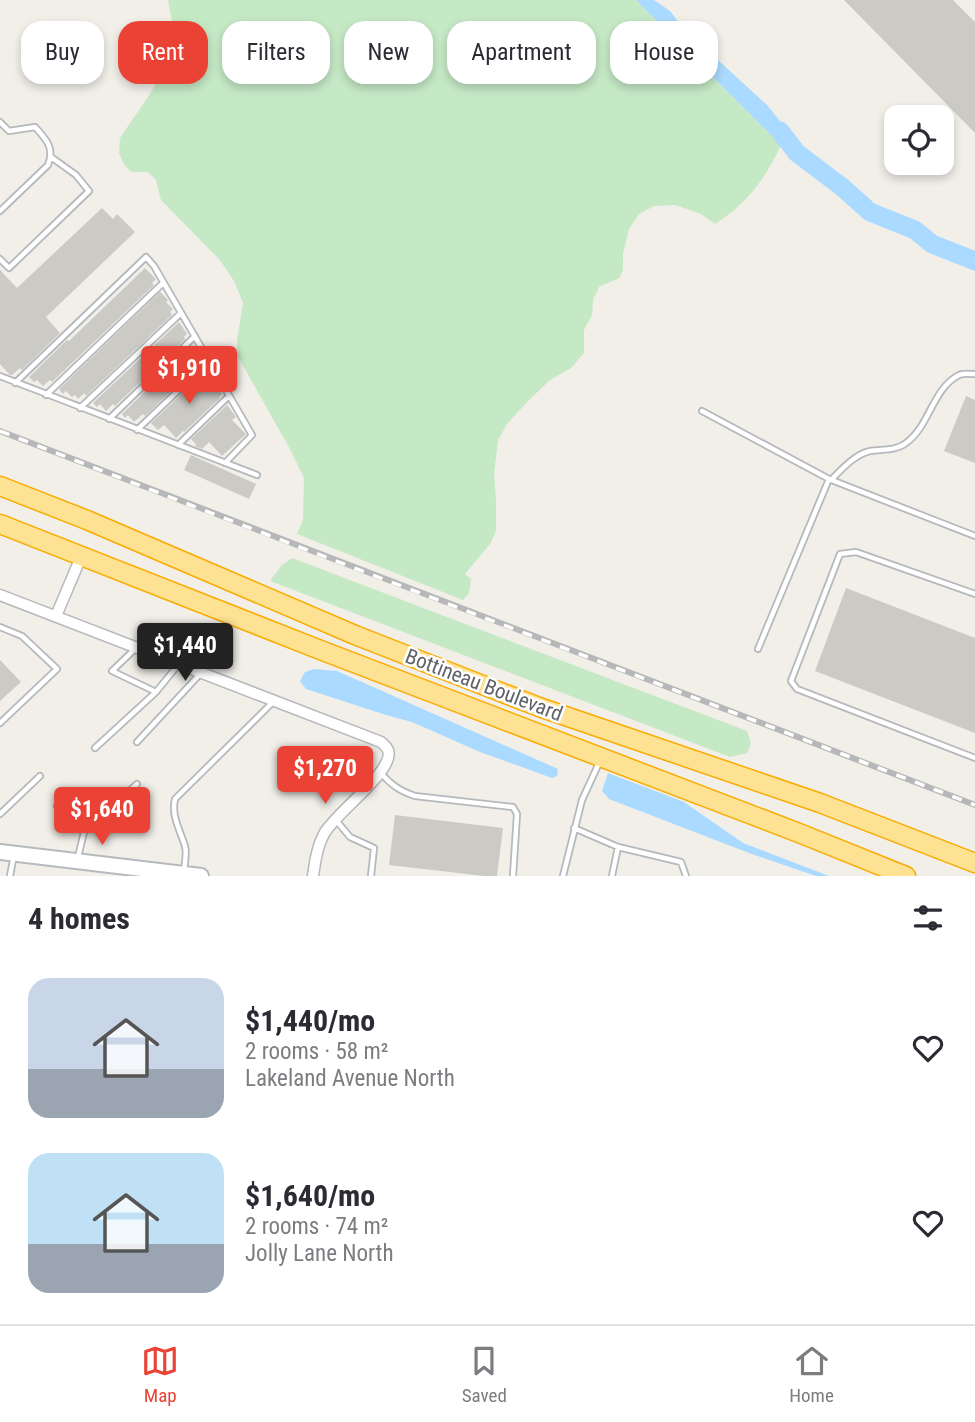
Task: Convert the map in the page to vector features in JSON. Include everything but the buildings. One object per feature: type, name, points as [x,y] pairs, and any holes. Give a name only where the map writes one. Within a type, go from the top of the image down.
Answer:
[{"type":"highway","name":"Bottineau Boulevard","points":[[0,486],[87,520],[355,635],[514,697],[820,803],[975,863]]},
{"type":"highway","name":"Bottineau Boulevard","points":[[0,524],[906,876]]},
{"type":"street","points":[[56,617],[81,557]]},
{"type":"street","points":[[0,595],[381,741],[388,750],[388,758],[381,774],[334,819],[323,834],[313,876]]},
{"type":"street","points":[[7,853],[201,876]]},
{"type":"lane","points":[[0,122],[9,131],[35,127],[48,144],[52,155],[48,164],[0,211]]},
{"type":"lane","points":[[0,259],[9,268],[89,191],[76,175],[51,158]]},
{"type":"lane","points":[[15,383],[146,257],[252,435],[225,463]]},
{"type":"lane","points":[[46,394],[163,283]]},
{"type":"lane","points":[[80,408],[181,313]]},
{"type":"lane","points":[[108,419],[195,336]]},
{"type":"lane","points":[[137,430],[209,361]]},
{"type":"lane","points":[[758,649],[830,480],[848,462],[868,452],[905,445],[919,430],[947,385],[961,374],[975,374]]},
{"type":"lane","points":[[0,376],[257,475]]},
{"type":"lane","points":[[178,445],[229,396]]},
{"type":"lane","points":[[702,411],[830,480],[975,536]]},
{"type":"lane","points":[[975,594],[856,552],[840,554],[791,681],[797,689],[975,758]]},
{"type":"lane","points":[[0,627],[22,636],[57,669],[0,723]]},
{"type":"lane","points":[[136,648],[112,671],[156,692]]},
{"type":"lane","points":[[95,748],[156,692],[179,664]]},
{"type":"lane","points":[[137,742],[202,673]]},
{"type":"lane","points":[[184,874],[186,850],[174,815],[175,799],[274,701]]},
{"type":"lane","points":[[563,876],[582,800],[601,759]]},
{"type":"lane","points":[[381,774],[402,792],[415,796],[513,807],[517,814],[513,876]]},
{"type":"lane","points":[[0,814],[40,776]]},
{"type":"lane","points":[[77,861],[84,832],[136,784]]},
{"type":"lane","points":[[57,806],[84,832]]},
{"type":"lane","points":[[334,819],[351,837],[374,848],[371,876]]},
{"type":"lane","points":[[574,828],[618,847],[681,862],[686,876]]},
{"type":"lane","points":[[612,876],[618,847]]},
{"type":"lane","points":[[7,853],[10,876]]},
{"type":"green space","points":[[168,0],[636,0],[657,21],[610,21],[610,84],[718,82],[781,145],[769,169],[746,199],[715,224],[701,214],[675,205],[654,206],[639,214],[629,229],[623,254],[623,270],[619,278],[599,287],[593,300],[592,315],[584,330],[584,353],[571,368],[550,380],[527,402],[507,424],[498,440],[494,474],[496,531],[490,544],[465,574],[471,579],[469,593],[463,600],[297,534],[303,520],[304,478],[237,355],[243,303],[234,281],[219,259],[161,200],[156,180],[148,172],[132,172],[125,166],[119,153],[120,138],[156,84],[208,84],[208,21],[172,21]]},
{"type":"green space","points":[[292,558],[747,731],[751,743],[747,753],[730,757],[270,581],[282,565]]},
{"type":"water","points":[[636,0],[654,0],[670,11],[678,21],[657,21]]},
{"type":"water","points":[[718,60],[767,105],[793,137],[795,155],[781,145],[718,82]]},
{"type":"water","points":[[314,669],[337,671],[558,769],[557,776],[552,778],[480,752],[412,722],[306,689],[300,681],[305,672]]},
{"type":"water","points":[[608,773],[684,802],[743,843],[829,876],[816,876],[749,853],[609,799],[602,791]]},
{"type":"waterway","points":[[780,131],[797,153],[870,212],[915,230],[932,244],[975,261]]},
{"type":"railway","points":[[0,431],[975,805]]}]
